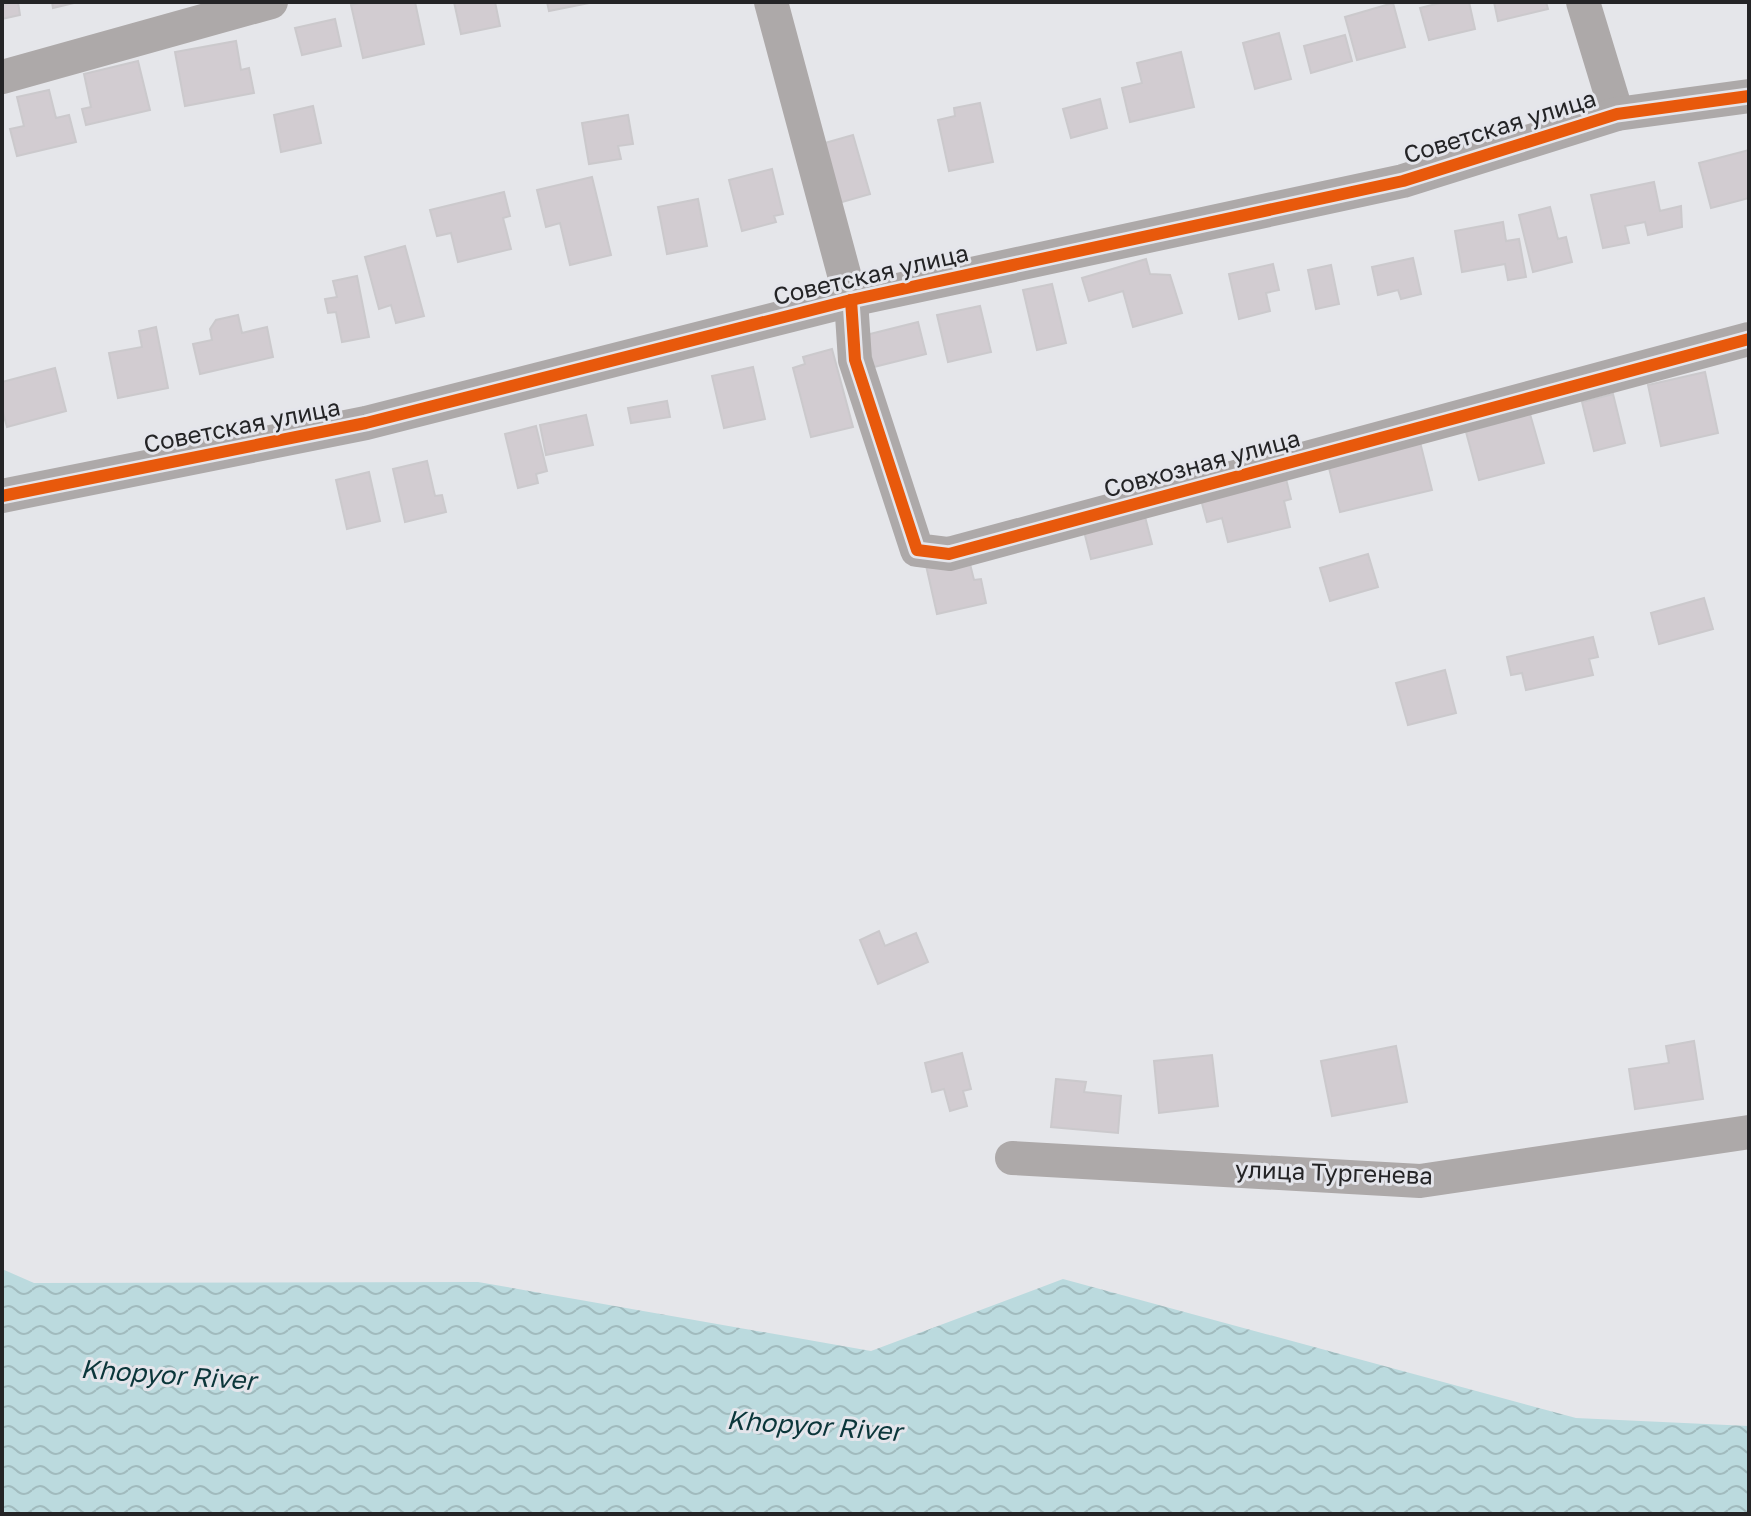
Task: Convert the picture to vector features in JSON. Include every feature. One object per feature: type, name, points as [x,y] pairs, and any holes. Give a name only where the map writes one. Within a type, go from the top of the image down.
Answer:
[{"type":"street","points":[[2,77],[271,2]]},
{"type":"street","points":[[771,2],[851,300]]},
{"type":"street","points":[[1583,2],[1617,114]]},
{"type":"street","name":"Советская улица","points":[[2,496],[366,423],[851,300],[1403,181],[1617,114],[1749,96]]},
{"type":"street","name":"Совхозная улица","points":[[851,300],[855,360],[917,550],[949,554],[1749,339]]},
{"type":"street","name":"улица Тургенева","points":[[1012,1158],[1420,1181],[1749,1132]]},
{"type":"water","name":"Khopyor River","points":[[2,1269],[34,1283],[478,1282],[871,1351],[1063,1279],[1576,1418],[1749,1426],[1749,1514],[2,1514]]},
{"type":"building","points":[[2,2],[18,2],[20,15],[2,19]]},
{"type":"building","points":[[52,2],[78,2],[53,8]]},
{"type":"building","points":[[415,2],[424,44],[363,58],[351,5]]},
{"type":"building","points":[[454,2],[495,2],[500,26],[461,34]]},
{"type":"building","points":[[547,2],[594,2],[549,11]]},
{"type":"building","points":[[1444,2],[1469,2],[1475,29],[1429,40],[1420,8]]},
{"type":"building","points":[[1494,2],[1546,2],[1548,9],[1498,21]]},
{"type":"building","points":[[1393,3],[1405,47],[1357,60],[1345,17]]},
{"type":"building","points":[[335,19],[341,46],[302,55],[295,28]]},
{"type":"building","points":[[1279,33],[1291,79],[1255,89],[1243,43]]},
{"type":"building","points":[[1345,35],[1352,61],[1311,73],[1304,46]]},
{"type":"building","points":[[236,41],[241,70],[249,68],[254,93],[185,106],[175,52]]},
{"type":"building","points":[[1181,52],[1194,107],[1130,122],[1122,88],[1142,83],[1137,63]]},
{"type":"building","points":[[138,61],[150,110],[86,125],[82,109],[91,107],[84,74]]},
{"type":"building","points":[[49,90],[56,118],[69,115],[76,142],[17,156],[10,129],[24,126],[17,97]]},
{"type":"building","points":[[1100,99],[1107,128],[1071,138],[1063,109]]},
{"type":"building","points":[[980,103],[993,162],[949,171],[938,120],[955,116],[954,108]]},
{"type":"building","points":[[313,106],[321,143],[281,152],[274,115]]},
{"type":"building","points":[[628,115],[633,144],[618,146],[621,159],[589,164],[582,123]]},
{"type":"building","points":[[853,135],[870,194],[835,204],[818,145]]},
{"type":"building","points":[[1749,150],[1749,198],[1711,208],[1699,163]]},
{"type":"building","points":[[772,169],[783,214],[774,216],[776,222],[742,231],[729,180]]},
{"type":"building","points":[[592,177],[611,255],[570,265],[560,223],[546,227],[537,190]]},
{"type":"building","points":[[1654,182],[1660,211],[1681,206],[1682,227],[1648,235],[1645,222],[1625,226],[1629,243],[1603,248],[1591,195]]},
{"type":"building","points":[[504,192],[510,216],[503,218],[511,249],[458,262],[451,233],[437,236],[430,210]]},
{"type":"building","points":[[698,199],[707,246],[667,254],[658,207]]},
{"type":"building","points":[[1550,207],[1558,239],[1566,237],[1572,262],[1533,272],[1519,215]]},
{"type":"building","points":[[1503,222],[1506,241],[1519,239],[1526,277],[1508,280],[1505,264],[1462,272],[1455,231]]},
{"type":"building","points":[[405,246],[424,316],[396,323],[391,305],[379,309],[365,257]]},
{"type":"building","points":[[1413,258],[1421,294],[1401,299],[1398,290],[1378,295],[1372,267]]},
{"type":"building","points":[[1146,259],[1150,274],[1170,275],[1182,313],[1133,327],[1123,291],[1089,301],[1082,278]]},
{"type":"building","points":[[1273,264],[1279,290],[1266,293],[1270,311],[1239,319],[1229,274]]},
{"type":"building","points":[[1331,265],[1339,304],[1316,309],[1308,270]]},
{"type":"building","points":[[357,276],[369,337],[342,342],[336,312],[328,313],[325,299],[337,297],[333,281]]},
{"type":"building","points":[[1052,284],[1066,343],[1037,350],[1023,290]]},
{"type":"building","points":[[980,306],[991,352],[948,362],[937,315]]},
{"type":"building","points":[[238,315],[242,333],[267,327],[273,357],[200,374],[193,344],[212,340],[210,329],[216,320]]},
{"type":"building","points":[[918,322],[926,354],[874,367],[866,335]]},
{"type":"building","points":[[156,327],[168,388],[118,398],[109,353],[142,347],[139,331]]},
{"type":"building","points":[[832,349],[853,427],[811,437],[793,368],[805,364],[803,357]]},
{"type":"building","points":[[753,367],[765,419],[724,428],[712,376]]},
{"type":"building","points":[[55,368],[66,411],[7,427],[2,409],[2,382]]},
{"type":"building","points":[[1705,372],[1718,433],[1661,446],[1648,385]]},
{"type":"building","points":[[1613,394],[1625,443],[1594,451],[1582,402]]},
{"type":"building","points":[[667,401],[670,417],[631,423],[628,408]]},
{"type":"building","points":[[1530,414],[1544,463],[1479,480],[1466,432]]},
{"type":"building","points":[[586,415],[593,445],[546,455],[540,425]]},
{"type":"building","points":[[536,426],[547,471],[536,474],[538,483],[518,488],[505,434]]},
{"type":"building","points":[[1420,442],[1432,490],[1340,512],[1328,464]]},
{"type":"building","points":[[427,461],[435,496],[442,495],[446,512],[405,522],[393,469]]},
{"type":"building","points":[[369,472],[380,521],[347,529],[336,480]]},
{"type":"building","points":[[1285,475],[1291,499],[1284,501],[1290,527],[1228,542],[1222,518],[1207,522],[1200,496]]},
{"type":"building","points":[[1143,509],[1152,544],[1091,559],[1084,531]]},
{"type":"building","points":[[967,552],[974,580],[981,579],[986,603],[937,614],[925,561]]},
{"type":"building","points":[[1368,554],[1378,587],[1330,601],[1320,568]]},
{"type":"building","points":[[1704,598],[1713,629],[1659,644],[1651,613]]},
{"type":"building","points":[[1593,637],[1598,657],[1589,659],[1593,675],[1526,690],[1522,673],[1511,675],[1507,657]]},
{"type":"building","points":[[1445,670],[1456,713],[1408,725],[1396,683]]},
{"type":"building","points":[[879,931],[885,946],[916,933],[928,962],[878,984],[860,940]]},
{"type":"building","points":[[1694,1041],[1703,1099],[1635,1109],[1629,1069],[1669,1063],[1666,1046]]},
{"type":"building","points":[[1396,1046],[1407,1102],[1332,1116],[1321,1061]]},
{"type":"building","points":[[962,1053],[971,1089],[963,1091],[967,1106],[950,1111],[944,1089],[932,1092],[925,1063]]},
{"type":"building","points":[[1212,1055],[1218,1106],[1159,1113],[1154,1061]]},
{"type":"building","points":[[1056,1079],[1086,1082],[1084,1092],[1121,1096],[1118,1133],[1051,1127]]},
{"type":"cycle path","points":[[2,496],[366,423],[851,300],[1403,181],[1617,114],[1749,96]]},
{"type":"cycle path","points":[[851,300],[855,360],[917,550],[949,554],[1749,339]]}]
